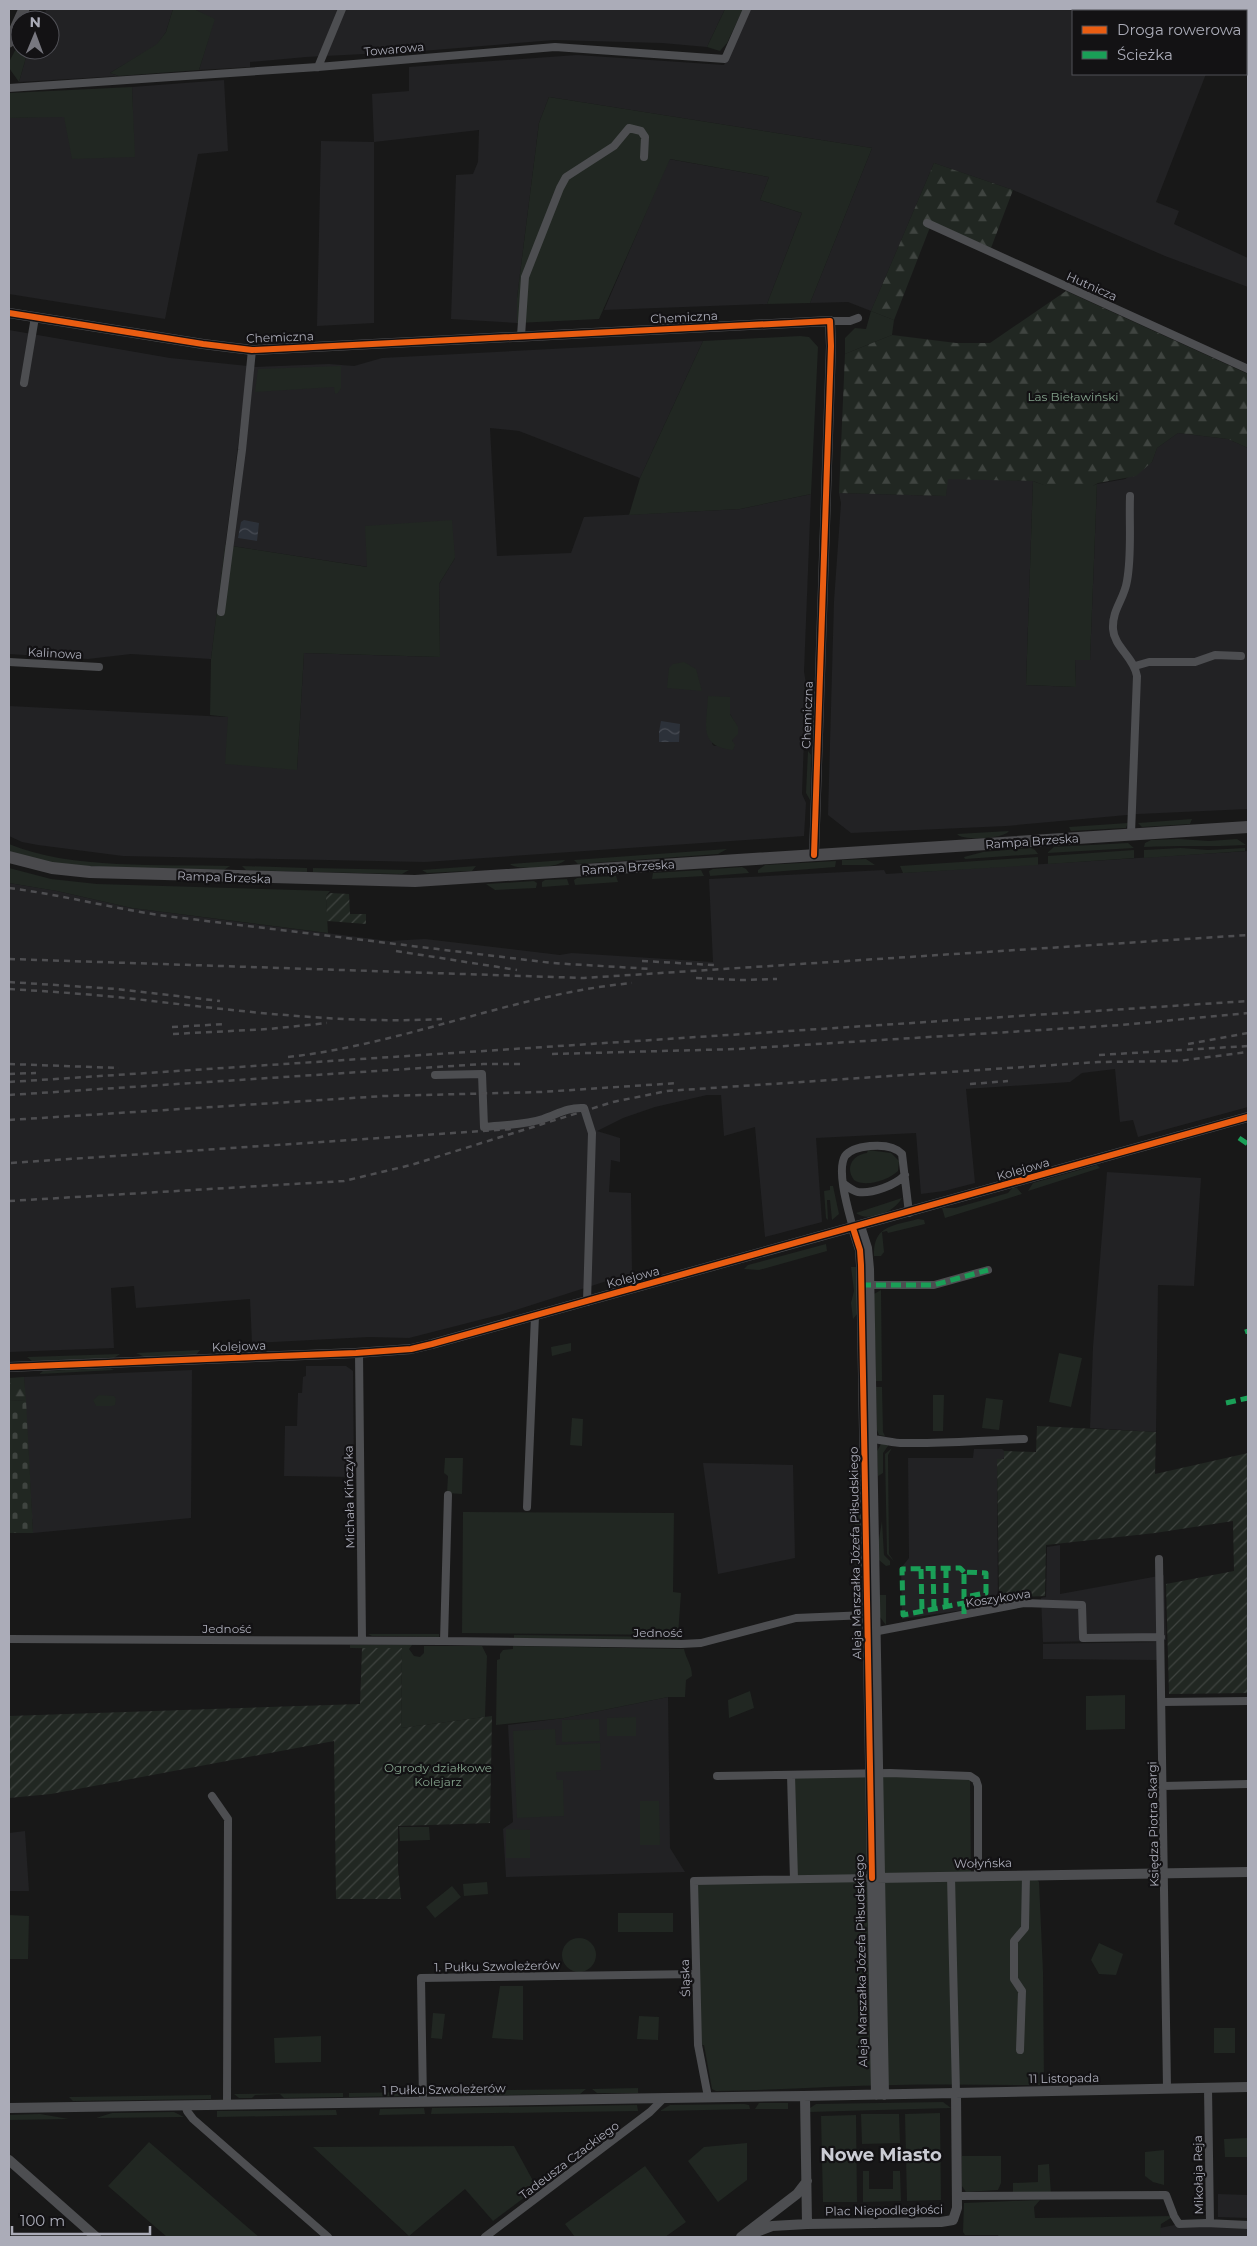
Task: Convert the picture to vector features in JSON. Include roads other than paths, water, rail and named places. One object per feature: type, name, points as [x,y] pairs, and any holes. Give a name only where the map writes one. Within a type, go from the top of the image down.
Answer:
[{"type":"highway","name":"Rampa Brzeska","points":[[9,857],[52,868],[90,872],[397,881],[1248,827]]},
{"type":"main road","points":[[9,42],[24,9]]},
{"type":"street","points":[[318,67],[342,9]]},
{"type":"street","name":"Towarowa","points":[[9,88],[318,67],[555,48],[725,60],[748,9]]},
{"type":"street","points":[[521,336],[525,277],[566,177],[614,146],[629,128],[641,131],[645,137],[644,158]]},
{"type":"street","name":"Hutnicza","points":[[927,223],[1248,368]]},
{"type":"street","name":"Chemiczna","points":[[9,313],[252,350],[830,321],[831,346],[814,855]]},
{"type":"street","points":[[24,384],[35,317]]},
{"type":"street","points":[[830,321],[850,321],[858,318]]},
{"type":"street","points":[[221,612],[242,450],[252,350]]},
{"type":"street","points":[[1130,496],[1128,579],[1123,597],[1113,613],[1113,630],[1115,640],[1135,666],[1137,676],[1132,834]]},
{"type":"street","points":[[1135,666],[1149,662],[1196,662],[1215,655],[1241,656]]},
{"type":"street","name":"Kalinowa","points":[[9,662],[99,667]]},
{"type":"street","points":[[435,1075],[482,1074],[484,1127],[524,1124],[544,1119],[563,1109],[573,1107],[584,1108],[592,1133],[587,1302]]},
{"type":"street","name":"Kolejowa","points":[[9,1367],[359,1353],[411,1349],[909,1213],[1248,1117]]},
{"type":"street","points":[[857,1227],[844,1184],[844,1158],[848,1152],[865,1146],[883,1146],[898,1149],[904,1159],[909,1213]]},
{"type":"street","points":[[844,1184],[856,1192],[866,1191],[895,1184],[905,1175]]},
{"type":"street","name":"Aleja Marszałka Józefa Piłsudskiego","points":[[857,1227],[865,1285],[880,2095]]},
{"type":"street","points":[[865,1285],[934,1284],[988,1270]]},
{"type":"street","points":[[527,1507],[535,1316]]},
{"type":"street","name":"Michała Kińczyka","points":[[359,1353],[362,1640]]},
{"type":"street","points":[[868,1439],[900,1444],[970,1443],[1024,1439]]},
{"type":"street","name":"Aleja Marszałka Józefa Piłsudskiego","points":[[868,1439],[867,1615],[872,1633]]},
{"type":"street","points":[[444,1641],[448,1495]]},
{"type":"street","name":"Księdza Piotra Skargi","points":[[1159,1559],[1167,2088]]},
{"type":"street","name":"Koszykowa","points":[[872,1633],[1024,1603],[1064,1603],[1082,1605],[1083,1638],[1161,1637]]},
{"type":"street","name":"Jedność","points":[[9,1639],[362,1640],[681,1644],[701,1642],[796,1618],[867,1615]]},
{"type":"street","points":[[1162,1702],[1248,1701]]},
{"type":"street","points":[[717,1776],[874,1774],[970,1776],[976,1780],[978,1786],[978,1876]]},
{"type":"street","points":[[791,1775],[794,1879]]},
{"type":"street","points":[[1163,1786],[1248,1784]]},
{"type":"street","points":[[212,1796],[228,1819],[227,2104]]},
{"type":"street","name":"Wołyńska","points":[[718,1880],[1248,1872]]},
{"type":"street","points":[[1020,2050],[1022,1991],[1014,1980],[1014,1941],[1026,1928],[1026,1875]]},
{"type":"street","points":[[951,1876],[956,2093]]},
{"type":"street","name":"Śląska","points":[[708,2097],[698,2045],[694,1881],[718,1880]]},
{"type":"street","name":"1. Pułku Szwoleżerów","points":[[423,2102],[421,1978],[696,1974]]},
{"type":"street","name":"11 Listopada","points":[[880,2095],[1248,2087]]},
{"type":"street","name":"Mikołaja Reja","points":[[1208,2088],[1210,2223],[1248,2225]]},
{"type":"street","name":"Plac Niepodległości","points":[[742,2237],[772,2226],[947,2222],[952,2220],[956,2215],[957,2196],[956,2093]]},
{"type":"street","name":"1 Pułku Szwoleżerów","points":[[9,2108],[880,2095]]},
{"type":"street","name":"Plac Niepodległości","points":[[805,2096],[808,2224]]},
{"type":"street","name":"Tadeusza Czackiego","points":[[485,2237],[650,2112],[664,2098]]},
{"type":"street","points":[[185,2105],[193,2119],[328,2237]]},
{"type":"street","points":[[9,2160],[96,2237]]},
{"type":"street","points":[[742,2237],[797,2194],[807,2181]]},
{"type":"street","points":[[957,2196],[1166,2195],[1179,2224],[1210,2223]]},
{"type":"water","points":[[244,520],[259,523],[257,541],[238,538],[241,522]]},
{"type":"water","points":[[661,721],[680,724],[679,742],[659,742]]},
{"type":"railway","points":[[9,888],[174,917],[552,963],[651,969]]},
{"type":"railway","points":[[9,959],[584,978],[1248,935]]},
{"type":"railway","points":[[396,951],[517,970]]},
{"type":"railway","points":[[642,961],[714,965]]},
{"type":"railway","points":[[696,978],[777,979]]},
{"type":"railway","points":[[9,982],[117,989],[220,1001]]},
{"type":"railway","points":[[288,1057],[332,1051],[375,1042],[545,997],[632,983]]},
{"type":"railway","points":[[9,989],[116,997],[297,1016],[369,1020],[442,1019]]},
{"type":"railway","points":[[9,1082],[1248,1001]]},
{"type":"railway","points":[[552,1054],[737,1049],[1121,1025],[1248,1013]]},
{"type":"railway","points":[[173,1034],[269,1029],[327,1023]]},
{"type":"railway","points":[[172,1027],[225,1024]]},
{"type":"railway","points":[[1188,1044],[1248,1033]]},
{"type":"railway","points":[[1099,1055],[1248,1046]]},
{"type":"railway","points":[[9,1201],[344,1181],[411,1165],[613,1102],[667,1091],[1098,1062],[1178,1061],[1248,1052]]},
{"type":"railway","points":[[9,1064],[119,1068]]},
{"type":"railway","points":[[9,1095],[483,1064],[524,1064]]},
{"type":"railway","points":[[9,1074],[36,1073]]},
{"type":"railway","points":[[970,1084],[1008,1081]]},
{"type":"railway","points":[[9,1120],[384,1096],[541,1092],[678,1083]]},
{"type":"railway","points":[[11,1163],[512,1129]]},
{"type":"district","name":"Nowe Miasto","points":[[881,2155]]},
{"type":"park label","name":"Las Bieławiński","points":[[1073,396]]},
{"type":"park label","name":"Ogrody działkowe Kolejarz","points":[[438,1774]]}]
